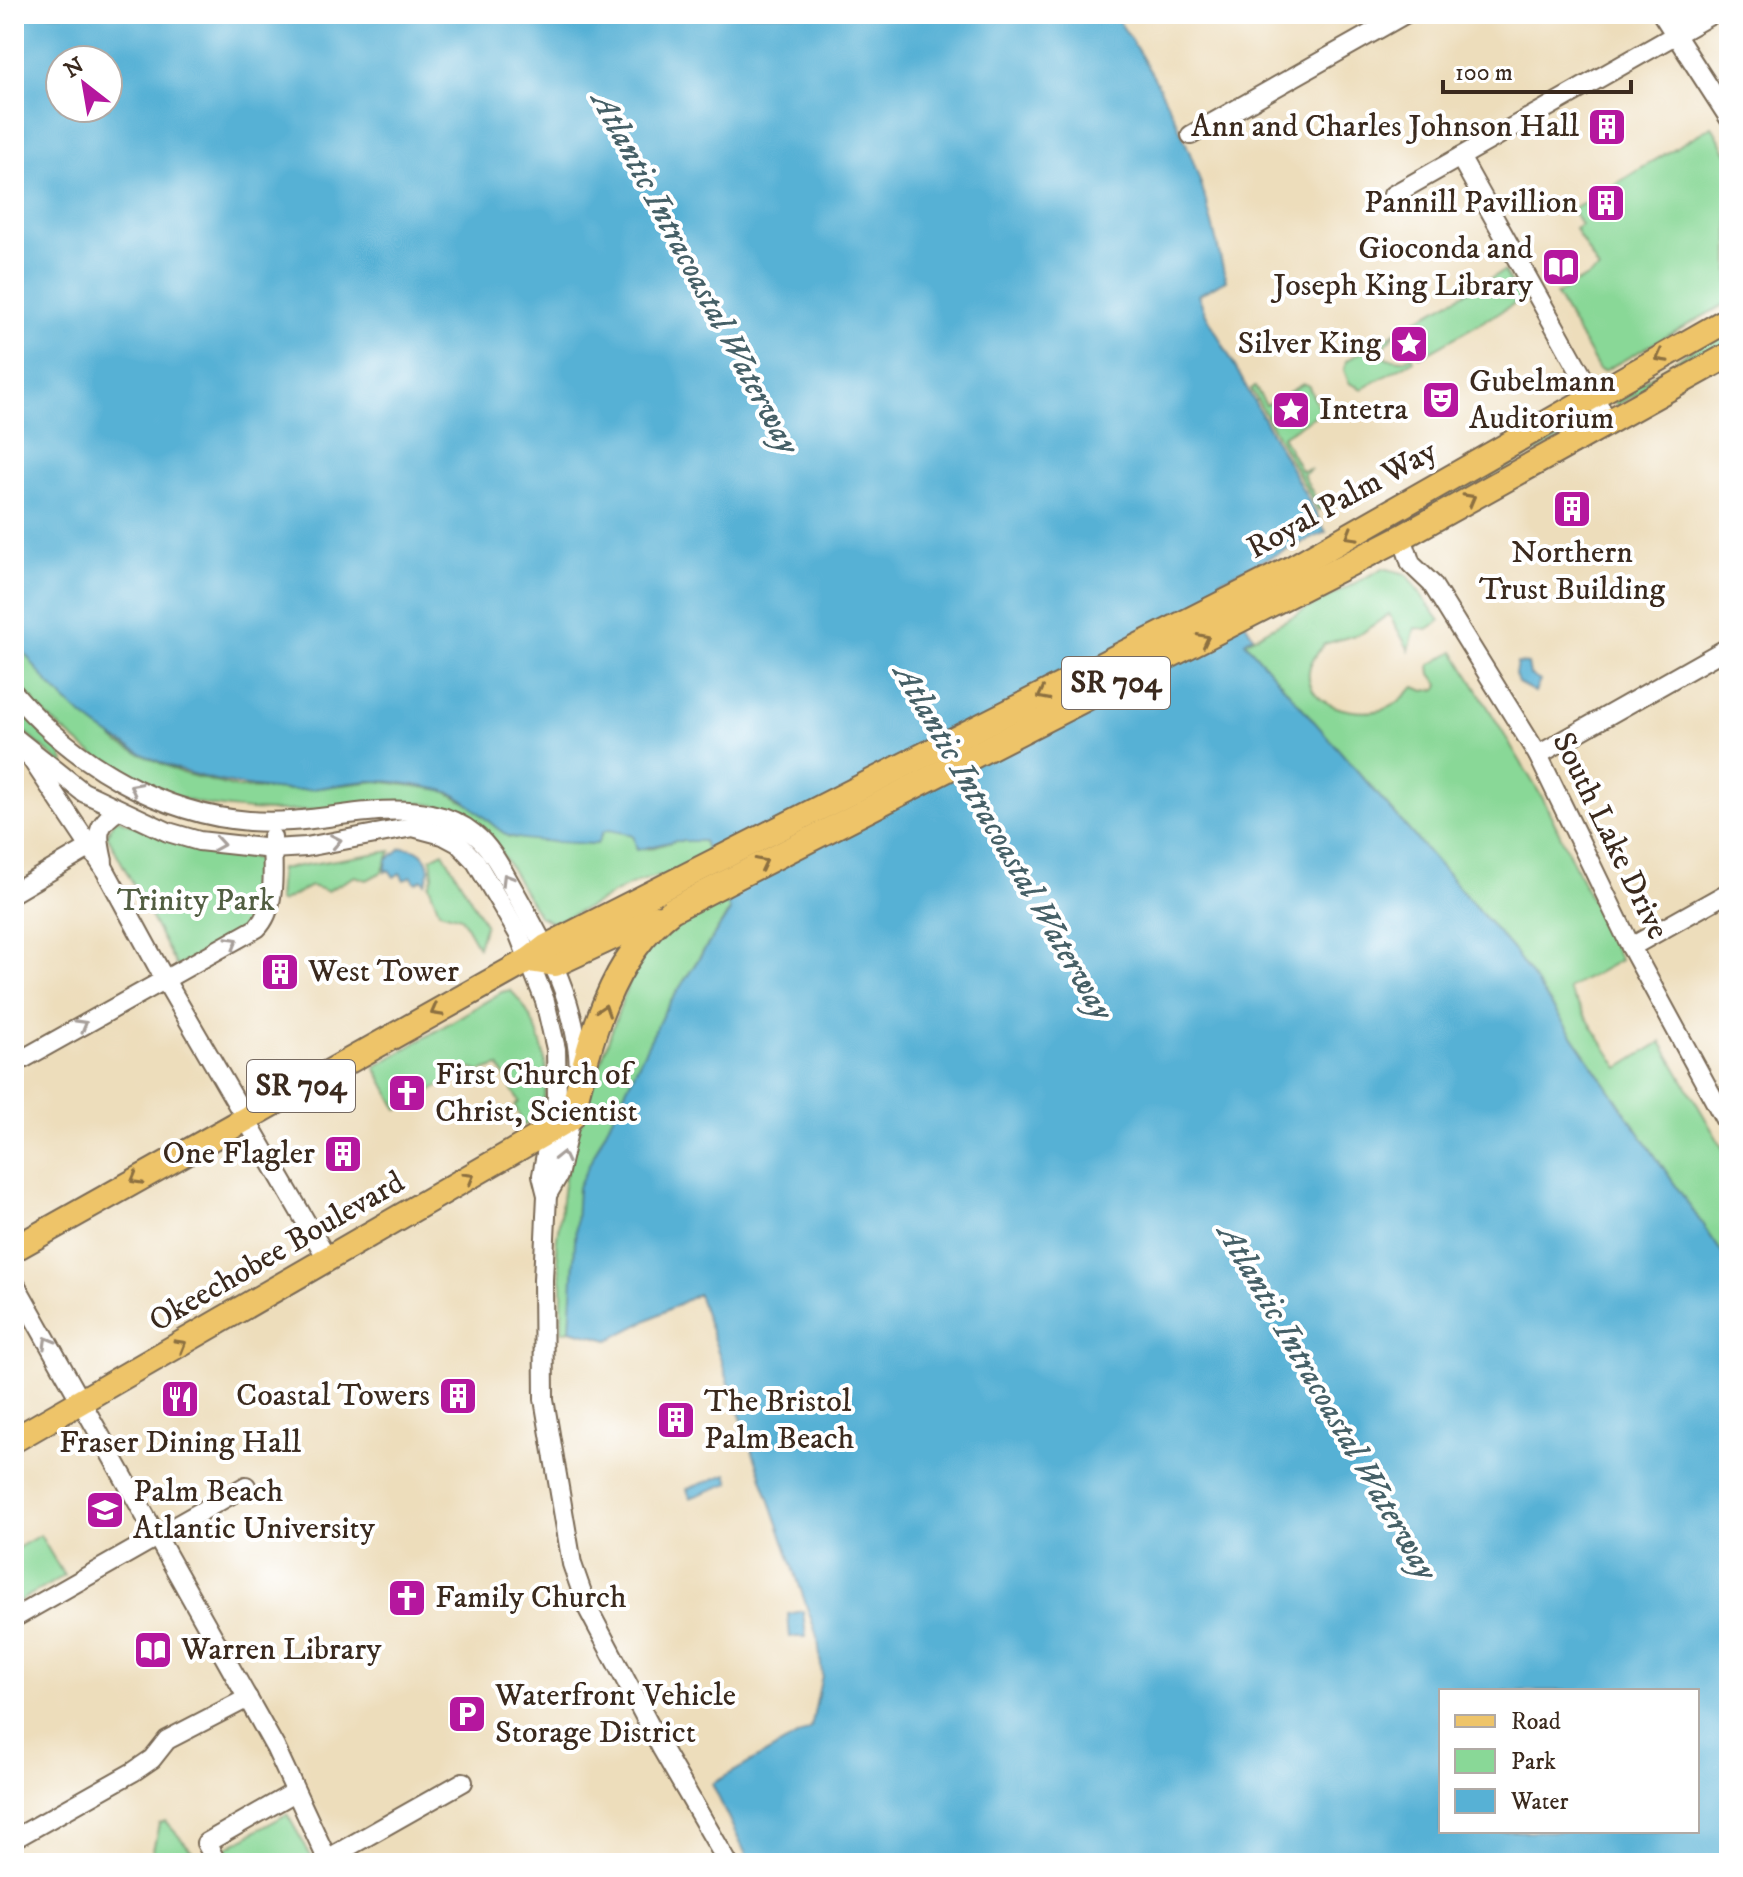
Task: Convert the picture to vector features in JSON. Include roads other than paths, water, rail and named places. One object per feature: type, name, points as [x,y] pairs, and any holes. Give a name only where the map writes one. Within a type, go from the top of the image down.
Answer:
[{"type":"main road","name":"Royal Palm Way","points":[[1242,606],[1318,554],[1418,495],[1729,319]]},
{"type":"main road","name":"Royal Palm Way","points":[[1242,606],[1412,531],[1729,355]]},
{"type":"main road","points":[[1412,531],[1418,495]]},
{"type":"main road","name":"SR 704","points":[[14,1249],[244,1117],[543,957],[682,895],[1242,606]]},
{"type":"main road","points":[[543,957],[682,895]]},
{"type":"main road","name":"SR 704","points":[[561,1124],[580,1084],[619,971],[641,938],[682,895]]},
{"type":"main road","name":"Okeechobee Boulevard","points":[[14,1440],[561,1124]]},
{"type":"street","points":[[1191,135],[1405,14]]},
{"type":"street","points":[[1662,14],[1729,118]]},
{"type":"street","points":[[1393,195],[1712,14]]},
{"type":"street","points":[[1460,157],[1608,422]]},
{"type":"street","name":"South Lake Drive","points":[[1412,531],[1411,564],[1427,577],[1538,755],[1631,947],[1729,1127]]},
{"type":"street","points":[[1538,755],[1729,647]]},
{"type":"street","points":[[14,693],[63,741],[105,771],[184,809],[219,818],[272,822],[402,811],[429,813],[456,823],[488,848],[543,957],[577,1031],[580,1084]]},
{"type":"street","points":[[63,741],[69,757],[70,782]]},
{"type":"street","points":[[20,743],[70,782],[119,810],[199,841],[272,849],[306,847],[413,827],[443,835],[458,843],[476,862],[519,935],[543,957],[545,1001],[556,1049],[561,1124],[558,1176],[547,1195],[543,1280],[544,1399],[572,1564],[593,1619],[728,1863]]},
{"type":"street","points":[[20,743],[104,868],[165,980],[328,1260]]},
{"type":"street","points":[[58,798],[70,782],[105,771]]},
{"type":"street","points":[[104,868],[97,834],[104,819],[119,810]]},
{"type":"street","points":[[14,1064],[264,921],[270,903],[272,822]]},
{"type":"street","points":[[14,892],[89,848]]},
{"type":"street","points":[[1631,947],[1729,892]]},
{"type":"street","points":[[1711,1098],[1729,1088]]},
{"type":"street","points":[[14,1282],[248,1698],[328,1861],[463,1782]]},
{"type":"street","points":[[14,1618],[246,1486]]},
{"type":"street","points":[[14,1839],[133,1772],[152,1759],[167,1740],[248,1698]]},
{"type":"street","points":[[217,1863],[206,1843],[295,1792]]},
{"type":"water","name":"Atlantic Intracoastal Waterway","points":[[14,14],[1114,14],[1173,114],[1203,190],[1226,280],[1198,295],[1326,532],[1220,580],[1253,636],[1245,642],[1514,951],[1729,1263],[1729,1863],[750,1863],[712,1784],[811,1728],[822,1675],[818,1639],[698,1294],[609,1340],[570,1330],[578,1187],[664,1012],[730,911],[703,841],[674,841],[637,850],[633,835],[609,830],[603,832],[597,844],[523,839],[507,835],[457,796],[437,789],[377,781],[293,790],[251,787],[210,779],[133,749],[98,728],[67,702],[38,671],[14,636]]},
{"type":"water","points":[[1517,663],[1528,664],[1530,675],[1540,681],[1535,692],[1518,683],[1515,674]]},
{"type":"water","points":[[401,848],[415,850],[425,858],[429,869],[425,883],[422,879],[416,883],[411,876],[404,880],[400,873],[394,877],[389,870],[385,872],[387,860]]},
{"type":"water","points":[[727,1474],[730,1483],[690,1498],[687,1489]]},
{"type":"water","points":[[803,1611],[806,1637],[790,1637],[788,1614]]},
{"type":"place","name":"Ann and Charles Johnson Hall","points":[[1607,127]]},
{"type":"place","name":"Pannill Pavillion","points":[[1606,203]]},
{"type":"place","name":"Gioconda and Joseph King Library","points":[[1561,267]]},
{"type":"place","name":"Silver King","points":[[1409,344]]},
{"type":"place","name":"Gubelmann Auditorium","points":[[1441,400]]},
{"type":"place","name":"Intetra","points":[[1291,410]]},
{"type":"place","name":"Northern Trust Building","points":[[1572,509]]},
{"type":"place","name":"West Tower","points":[[280,972]]},
{"type":"place","name":"First Church of Christ, Scientist","points":[[407,1093]]},
{"type":"place","name":"One Flagler","points":[[343,1154]]},
{"type":"place","name":"Coastal Towers","points":[[458,1396]]},
{"type":"place","name":"Fraser Dining Hall","points":[[180,1399]]},
{"type":"place","name":"The Bristol Palm Beach","points":[[676,1420]]},
{"type":"place","name":"Palm Beach Atlantic University","points":[[105,1510]]},
{"type":"place","name":"Family Church","points":[[407,1598]]},
{"type":"place","name":"Warren Library","points":[[153,1650]]},
{"type":"place","name":"Waterfront Vehicle Storage District","points":[[467,1714]]},
{"type":"park label","name":"Trinity Park","points":[[196,901]]}]
